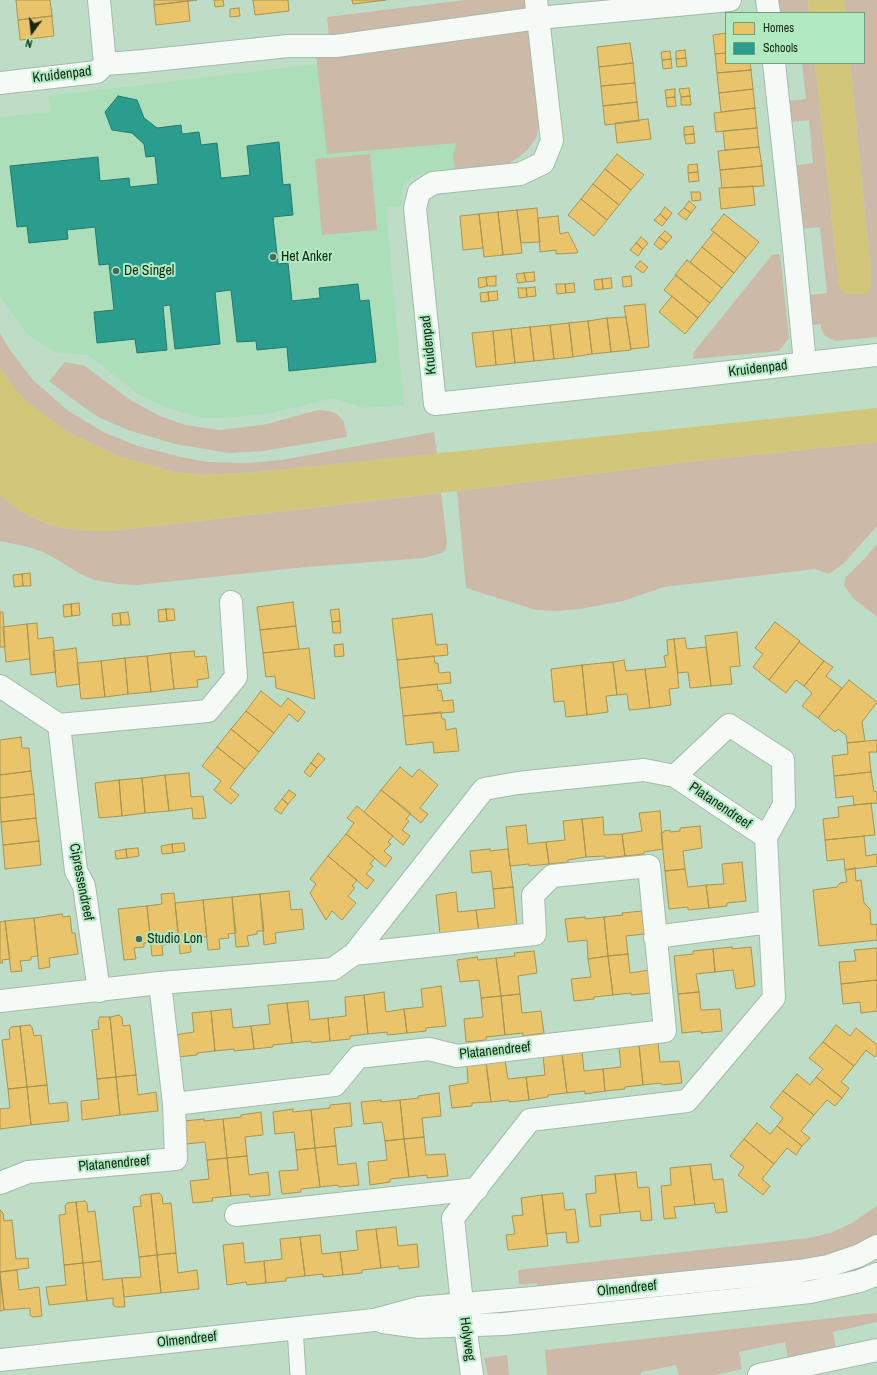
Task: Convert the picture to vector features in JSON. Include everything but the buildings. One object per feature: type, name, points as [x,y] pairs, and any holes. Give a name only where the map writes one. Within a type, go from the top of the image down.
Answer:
[{"type":"street","name":"Kruidenpad","points":[[0,83],[97,72],[105,64],[100,0]]},
{"type":"street","points":[[105,64],[138,62],[288,46],[336,46],[537,9],[730,0]]},
{"type":"street","points":[[767,0],[769,12]]},
{"type":"street","name":"Kruidenpad","points":[[537,9],[552,141],[543,163],[520,174],[433,183],[419,192],[415,208],[434,404],[877,355]]},
{"type":"street","name":"Kruidenpad","points":[[774,64],[805,363]]},
{"type":"street","points":[[0,686],[59,724],[208,711],[236,676],[231,602]]},
{"type":"street","name":"Cipressendreef","points":[[59,724],[76,871],[84,886],[99,991]]},
{"type":"street","name":"Platanendreef","points":[[464,1314],[453,1218],[530,1120],[687,1101],[774,998],[766,837],[784,805],[783,760],[729,725],[675,776]]},
{"type":"street","name":"Platanendreef","points":[[0,1001],[160,983],[333,969],[354,954],[484,789],[518,783],[644,770],[675,776],[766,837]]},
{"type":"street","name":"Platanendreef","points":[[174,1104],[336,1085],[358,1057],[429,1049],[456,1056],[665,1031],[649,866],[552,876],[533,895],[536,934],[354,954]]},
{"type":"street","points":[[655,937],[770,922]]},
{"type":"street","name":"Platanendreef","points":[[0,1183],[28,1172],[176,1159],[174,1104],[160,983]]},
{"type":"street","points":[[236,1215],[477,1189]]},
{"type":"street","name":"Olmendreef","points":[[464,1314],[533,1298],[799,1271],[828,1266],[858,1256],[877,1246]]},
{"type":"street","name":"Olmendreef","points":[[0,1360],[374,1320],[418,1308],[464,1314],[504,1324],[810,1292],[860,1281],[877,1274]]},
{"type":"street","name":"Holyweg","points":[[464,1314],[472,1375]]},
{"type":"street","points":[[759,1375],[877,1350]]},
{"type":"lane","points":[[295,1328],[298,1375]]},
{"type":"shaded area","points":[[465,0],[525,0],[527,13],[329,37],[327,17]]},
{"type":"shaded area","points":[[778,0],[808,0],[809,12],[780,12]]},
{"type":"shaded area","points":[[808,0],[844,0],[845,12],[809,12]]},
{"type":"shaded area","points":[[844,0],[877,0],[877,337],[835,341],[825,336],[821,328],[821,324],[813,325],[809,295],[827,293],[820,227],[799,229],[792,166],[813,163],[809,120],[791,122],[789,101],[806,99],[802,64],[815,64],[839,286],[870,288],[871,273],[850,64],[865,64],[865,12],[845,12]]},
{"type":"shaded area","points":[[529,28],[539,125],[536,138],[528,149],[519,157],[509,163],[455,170],[453,154],[457,143],[327,154],[316,54]]},
{"type":"shaded area","points":[[317,64],[539,125],[536,138],[528,149],[509,163],[423,174],[410,178],[403,185],[402,206],[386,207],[404,405],[364,408],[333,398],[272,413],[225,418],[202,418],[168,408],[138,394],[88,355],[58,353],[41,344],[26,333],[0,296],[0,117],[51,112],[48,96]]},
{"type":"shaded area","points":[[815,64],[850,64],[871,273],[870,288],[868,292],[864,294],[848,294],[842,291],[839,286]]},
{"type":"shaded area","points":[[370,154],[377,230],[322,235],[315,159]]},
{"type":"shaded area","points":[[780,254],[789,338],[779,351],[694,359],[693,353],[772,255]]},
{"type":"shaded area","points":[[0,333],[10,350],[32,379],[67,410],[105,433],[138,446],[207,462],[247,463],[282,460],[434,432],[437,454],[257,472],[203,475],[173,472],[118,456],[69,433],[27,402],[13,387],[0,367]]},
{"type":"shaded area","points":[[65,362],[85,366],[130,400],[160,416],[185,425],[219,430],[263,425],[318,410],[329,411],[337,414],[344,422],[347,437],[263,451],[229,453],[175,444],[128,430],[98,417],[71,398],[49,381]]},
{"type":"shaded area","points":[[0,367],[13,387],[27,402],[69,433],[118,456],[173,472],[203,475],[257,472],[877,408],[877,442],[687,462],[457,491],[111,531],[88,531],[64,528],[45,523],[20,511],[0,495]]},
{"type":"shaded area","points":[[877,442],[877,526],[844,563],[829,574],[815,569],[664,587],[623,601],[580,609],[558,611],[536,610],[466,588],[457,491],[687,462]]},
{"type":"shaded area","points":[[441,493],[447,543],[445,550],[442,553],[424,558],[306,567],[137,585],[118,584],[94,580],[43,552],[0,541],[0,495],[20,511],[45,523],[64,528],[88,531],[111,531]]},
{"type":"shaded area","points":[[877,544],[877,617],[853,598],[844,585],[846,577]]},
{"type":"shaded area","points":[[877,1206],[877,1234],[828,1257],[538,1290],[537,1283],[519,1285],[518,1270],[809,1238],[830,1233],[852,1223]]},
{"type":"shaded area","points":[[877,1313],[877,1322],[833,1332],[836,1349],[788,1360],[785,1342],[739,1352],[742,1369],[715,1375],[679,1375],[676,1365],[641,1372],[641,1375],[547,1375],[545,1350]]},
{"type":"shaded area","points":[[507,1355],[509,1375],[488,1375],[484,1358]]},
{"type":"place","name":"Het Anker","points":[[273,257]]},
{"type":"place","name":"De Singel","points":[[116,271]]},
{"type":"place","name":"Studio Lon","points":[[139,939]]}]
